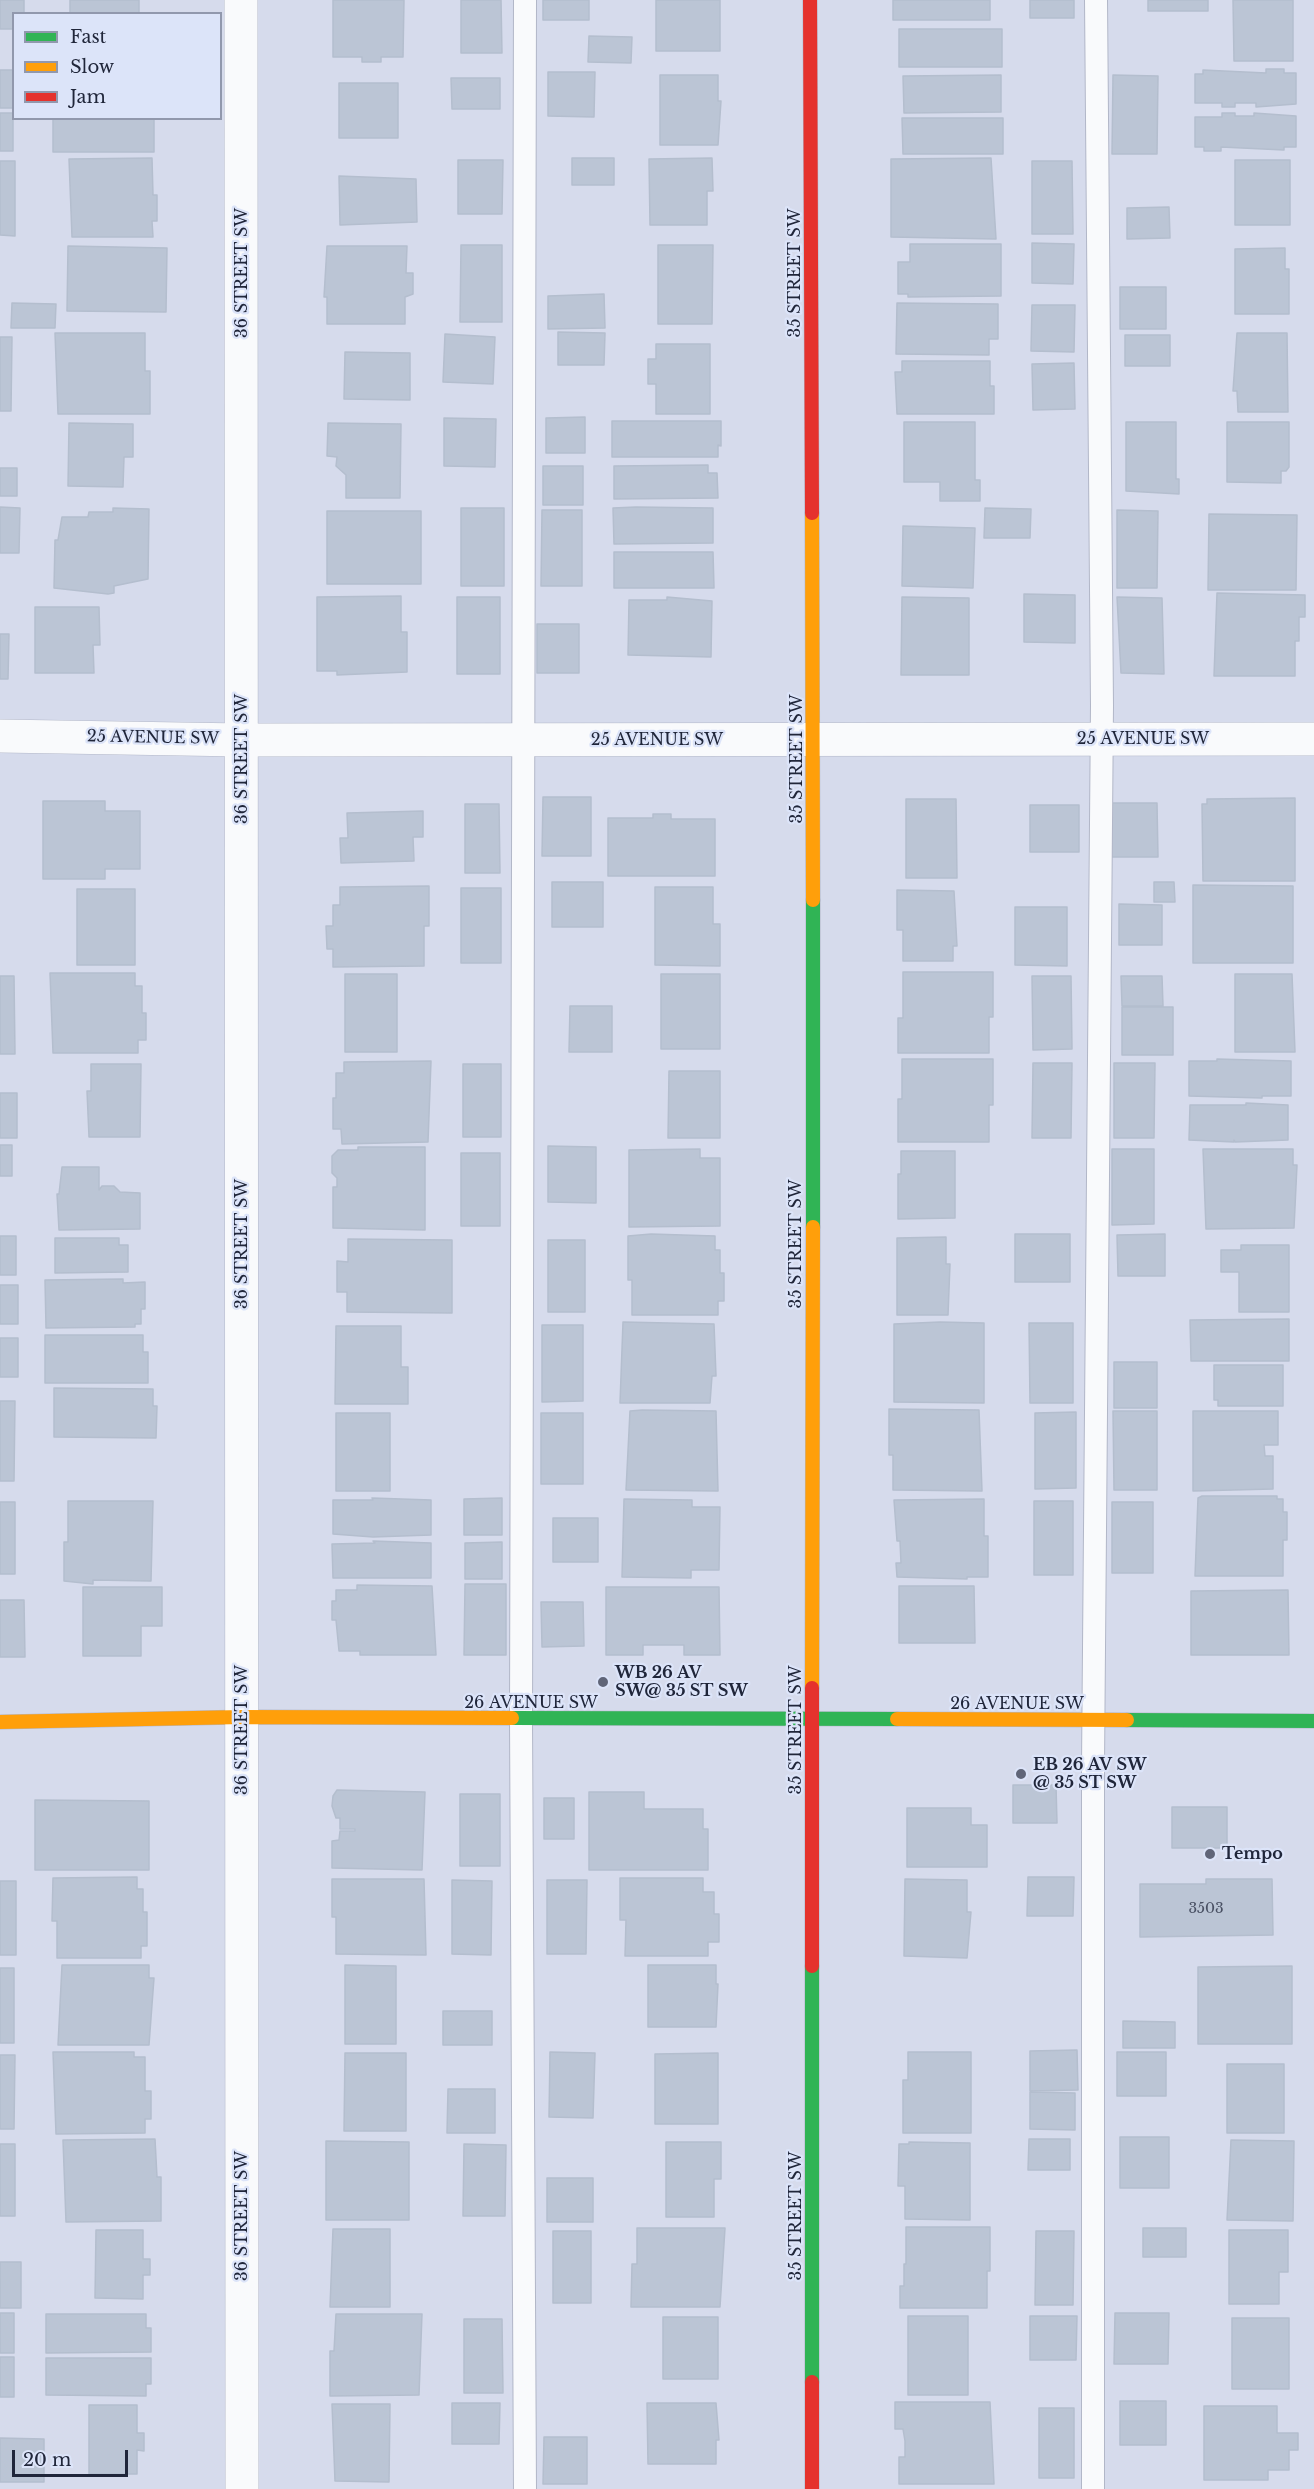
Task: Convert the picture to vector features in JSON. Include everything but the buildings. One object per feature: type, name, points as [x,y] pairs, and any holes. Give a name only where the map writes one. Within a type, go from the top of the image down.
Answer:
[{"type":"street","name":"36 STREET SW","points":[[241,0],[242,2489]]},
{"type":"street","name":"35 STREET SW","points":[[810,0],[813,740],[812,2489]]},
{"type":"street","name":"25 AVENUE SW","points":[[0,735],[242,740],[1314,739]]},
{"type":"street","name":"26 AVENUE SW","points":[[0,1722],[242,1717],[521,1720],[1314,1721]]},
{"type":"lane","points":[[525,0],[521,1720],[525,2489]]},
{"type":"lane","points":[[1093,2489],[1094,1721],[1101,739],[1096,0]]},
{"type":"traffic: fast","points":[[813,900],[813,1227]]},
{"type":"traffic: fast","points":[[512,1718],[897,1719]]},
{"type":"traffic: fast","points":[[1127,1720],[1314,1721]]},
{"type":"traffic: fast","points":[[812,1966],[812,2382]]},
{"type":"traffic: slow","points":[[812,513],[813,900]]},
{"type":"traffic: slow","points":[[812,1688],[813,1227]]},
{"type":"traffic: slow","points":[[0,1722],[242,1717],[512,1718]]},
{"type":"traffic: slow","points":[[897,1719],[1127,1720]]},
{"type":"traffic: jam","points":[[810,0],[812,513]]},
{"type":"traffic: jam","points":[[812,1688],[812,1966]]},
{"type":"traffic: jam","points":[[812,2382],[812,2489]]},
{"type":"place","name":"WB 26 AV SW@ 35 ST SW","points":[[603,1682]]},
{"type":"place","name":"EB 26 AV SW @ 35 ST SW","points":[[1021,1774]]},
{"type":"place","name":"Tempo","points":[[1210,1854]]}]
